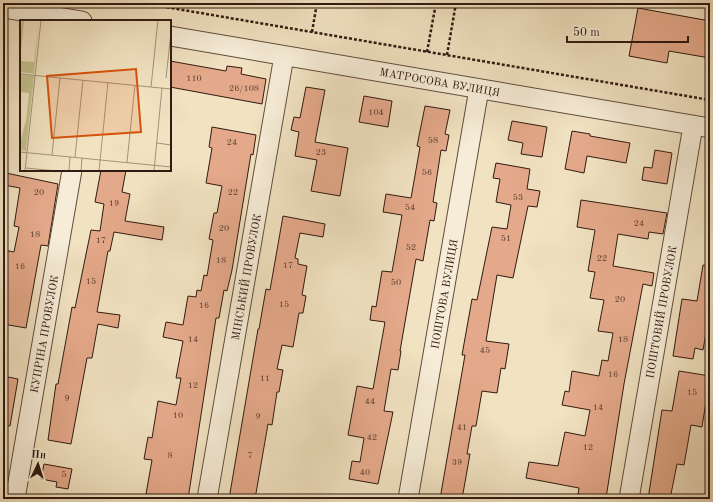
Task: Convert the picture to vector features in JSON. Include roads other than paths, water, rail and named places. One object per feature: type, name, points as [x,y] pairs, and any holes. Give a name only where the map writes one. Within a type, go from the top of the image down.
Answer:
[{"type":"street","points":[[3,8],[76,20]]},
{"type":"street","name":"МАТРОСОВА ВУЛИЦЯ","points":[[171,36],[702,127]]},
{"type":"street","name":"МІНСЬКИЙ ПРОВУЛОК","points":[[207,499],[284,56]]},
{"type":"street","name":"ПОШТОВА ВУЛИЦЯ","points":[[408,499],[479,89]]},
{"type":"street","name":"ПОШТОВИЙ ПРОВУЛОК","points":[[629,499],[702,127]]},
{"type":"street","name":"КУПРІНА ПРОВУЛОК","points":[[15,499],[72,171]]}]
